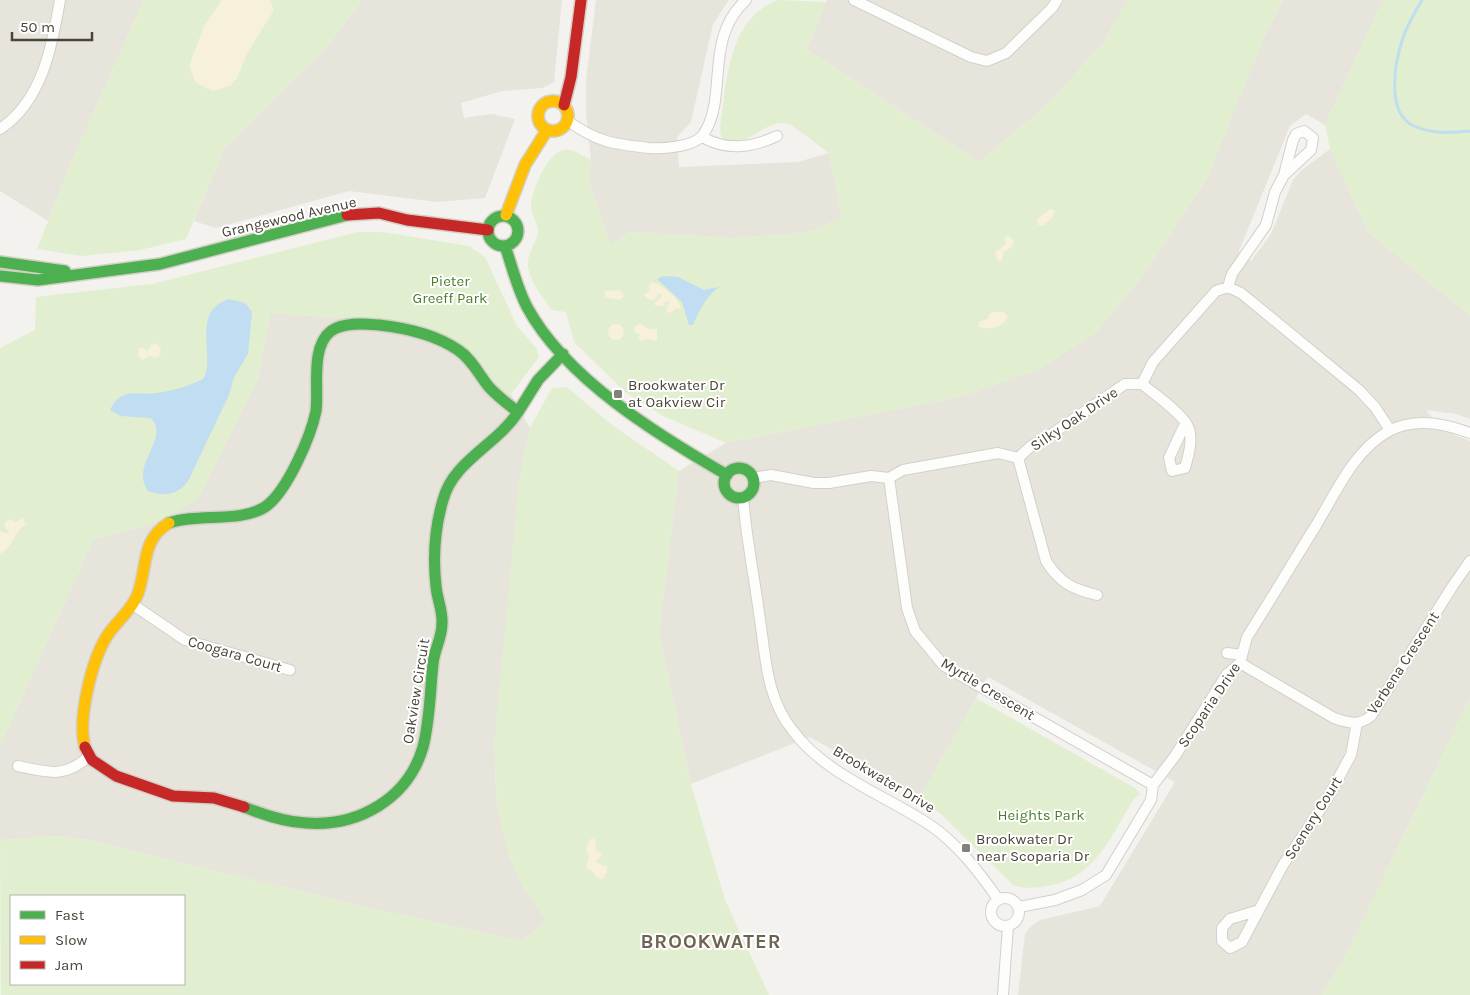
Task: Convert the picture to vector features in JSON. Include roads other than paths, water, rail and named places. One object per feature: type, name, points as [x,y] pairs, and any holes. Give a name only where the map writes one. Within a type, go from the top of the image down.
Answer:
[{"type":"street","points":[[0,129],[13,120],[26,106],[41,75],[53,41],[60,0]]},
{"type":"street","points":[[564,105],[571,77],[582,0]]},
{"type":"street","points":[[568,121],[595,139],[619,145],[660,149],[686,145],[702,136],[709,120],[713,102],[722,41],[729,22],[746,0]]},
{"type":"street","points":[[854,0],[971,57],[986,61],[1006,53],[1052,8],[1057,0]]},
{"type":"street","points":[[554,101],[564,105],[568,112],[568,121],[561,129],[547,130],[539,120],[541,107],[554,101]]},
{"type":"street","points":[[506,216],[525,165],[547,130]]},
{"type":"street","points":[[702,136],[723,146],[757,145],[777,136]]},
{"type":"street","points":[[1228,287],[1232,274],[1266,225],[1275,192],[1284,175]]},
{"type":"street","name":"Grangewood Avenue","points":[[0,276],[38,280],[160,264],[349,216],[379,213],[407,220],[488,230]]},
{"type":"street","points":[[506,216],[515,221],[519,230],[515,240],[505,246],[493,242],[488,230],[492,220],[506,216]]},
{"type":"street","points":[[505,246],[524,300],[563,354],[618,406],[727,475]]},
{"type":"street","name":"Grangewood Avenue","points":[[0,262],[37,268],[98,272]]},
{"type":"street","points":[[1185,424],[1142,384],[1153,362],[1216,291],[1228,287],[1241,294],[1359,390],[1375,407],[1390,430]]},
{"type":"street","points":[[18,766],[50,774],[79,766],[88,757],[83,744],[81,728],[97,658],[114,625],[132,604],[139,589],[142,561],[149,540],[164,524],[188,515],[240,515],[260,511],[273,501],[302,451],[316,409],[318,364],[321,348],[326,336],[334,329],[356,324],[394,327],[422,332],[444,340],[462,353],[490,388],[518,412]]},
{"type":"street","name":"Oakview Circuit","points":[[88,757],[98,768],[110,775],[167,794],[183,798],[209,797],[226,800],[262,815],[302,823],[329,825],[352,821],[378,808],[395,794],[416,767],[423,748],[428,722],[433,659],[442,628],[436,585],[436,568],[441,506],[446,487],[460,470],[506,429],[538,380],[563,354]]},
{"type":"street","name":"Silky Oak Drive","points":[[753,478],[771,475],[814,483],[829,483],[871,476],[889,478],[903,470],[998,453],[1018,458],[1031,446],[1046,438],[1125,384],[1142,384]]},
{"type":"street","name":"Scoparia Drive","points":[[1019,907],[1082,890],[1106,875],[1151,800],[1153,785],[1175,756],[1227,674],[1241,659],[1247,638],[1361,453],[1390,430],[1409,424],[1432,422],[1452,426],[1470,433]]},
{"type":"street","points":[[1018,458],[1046,560],[1055,575],[1074,589],[1097,595]]},
{"type":"street","points":[[734,469],[744,469],[753,478],[752,492],[743,497],[735,497],[728,492],[725,483],[727,475],[734,469]]},
{"type":"street","name":"Myrtle Crescent","points":[[889,478],[907,608],[914,632],[929,651],[944,666],[1153,785]]},
{"type":"street","name":"Brookwater Drive","points":[[743,497],[766,672],[781,713],[793,732],[822,759],[931,826],[953,844],[977,869],[998,900]]},
{"type":"street","name":"Verbena Crescent","points":[[1241,659],[1334,718],[1348,724],[1365,721],[1371,716],[1470,561]]},
{"type":"street","name":"Coogara Court","points":[[132,604],[186,640],[290,670]]},
{"type":"street","points":[[1228,653],[1241,659]]},
{"type":"street","name":"Scenery Court","points":[[1259,910],[1283,865],[1326,802],[1347,763],[1356,735],[1357,723]]},
{"type":"street","points":[[1011,899],[1019,907],[1018,918],[1008,926],[999,925],[992,919],[990,910],[998,900],[1011,899]]},
{"type":"street","points":[[1003,995],[1008,926]]},
{"type":"water","points":[[663,276],[678,277],[704,290],[720,287],[707,298],[693,325],[689,325],[682,302],[657,279]]},
{"type":"water","points":[[229,299],[245,303],[252,312],[248,354],[234,377],[229,395],[188,481],[180,489],[170,494],[148,491],[143,481],[143,471],[154,443],[156,426],[151,418],[121,416],[110,410],[125,395],[169,391],[203,379],[206,370],[206,336],[210,314],[217,305]]},
{"type":"waterway","points":[[1422,0],[1407,28],[1397,60],[1395,86],[1399,110],[1405,119],[1421,129],[1441,132],[1470,131]]},
{"type":"place","name":"Brookwater Dr at Oakview Cir","points":[[618,394]]},
{"type":"place","name":"Brookwater Dr near Scoparia Dr","points":[[966,848]]},
{"type":"district","name":"BROOKWATER","points":[[711,941]]},
{"type":"park label","name":"Pieter Greeff Park","points":[[450,290]]},
{"type":"park label","name":"Heights Park","points":[[1041,815]]}]
